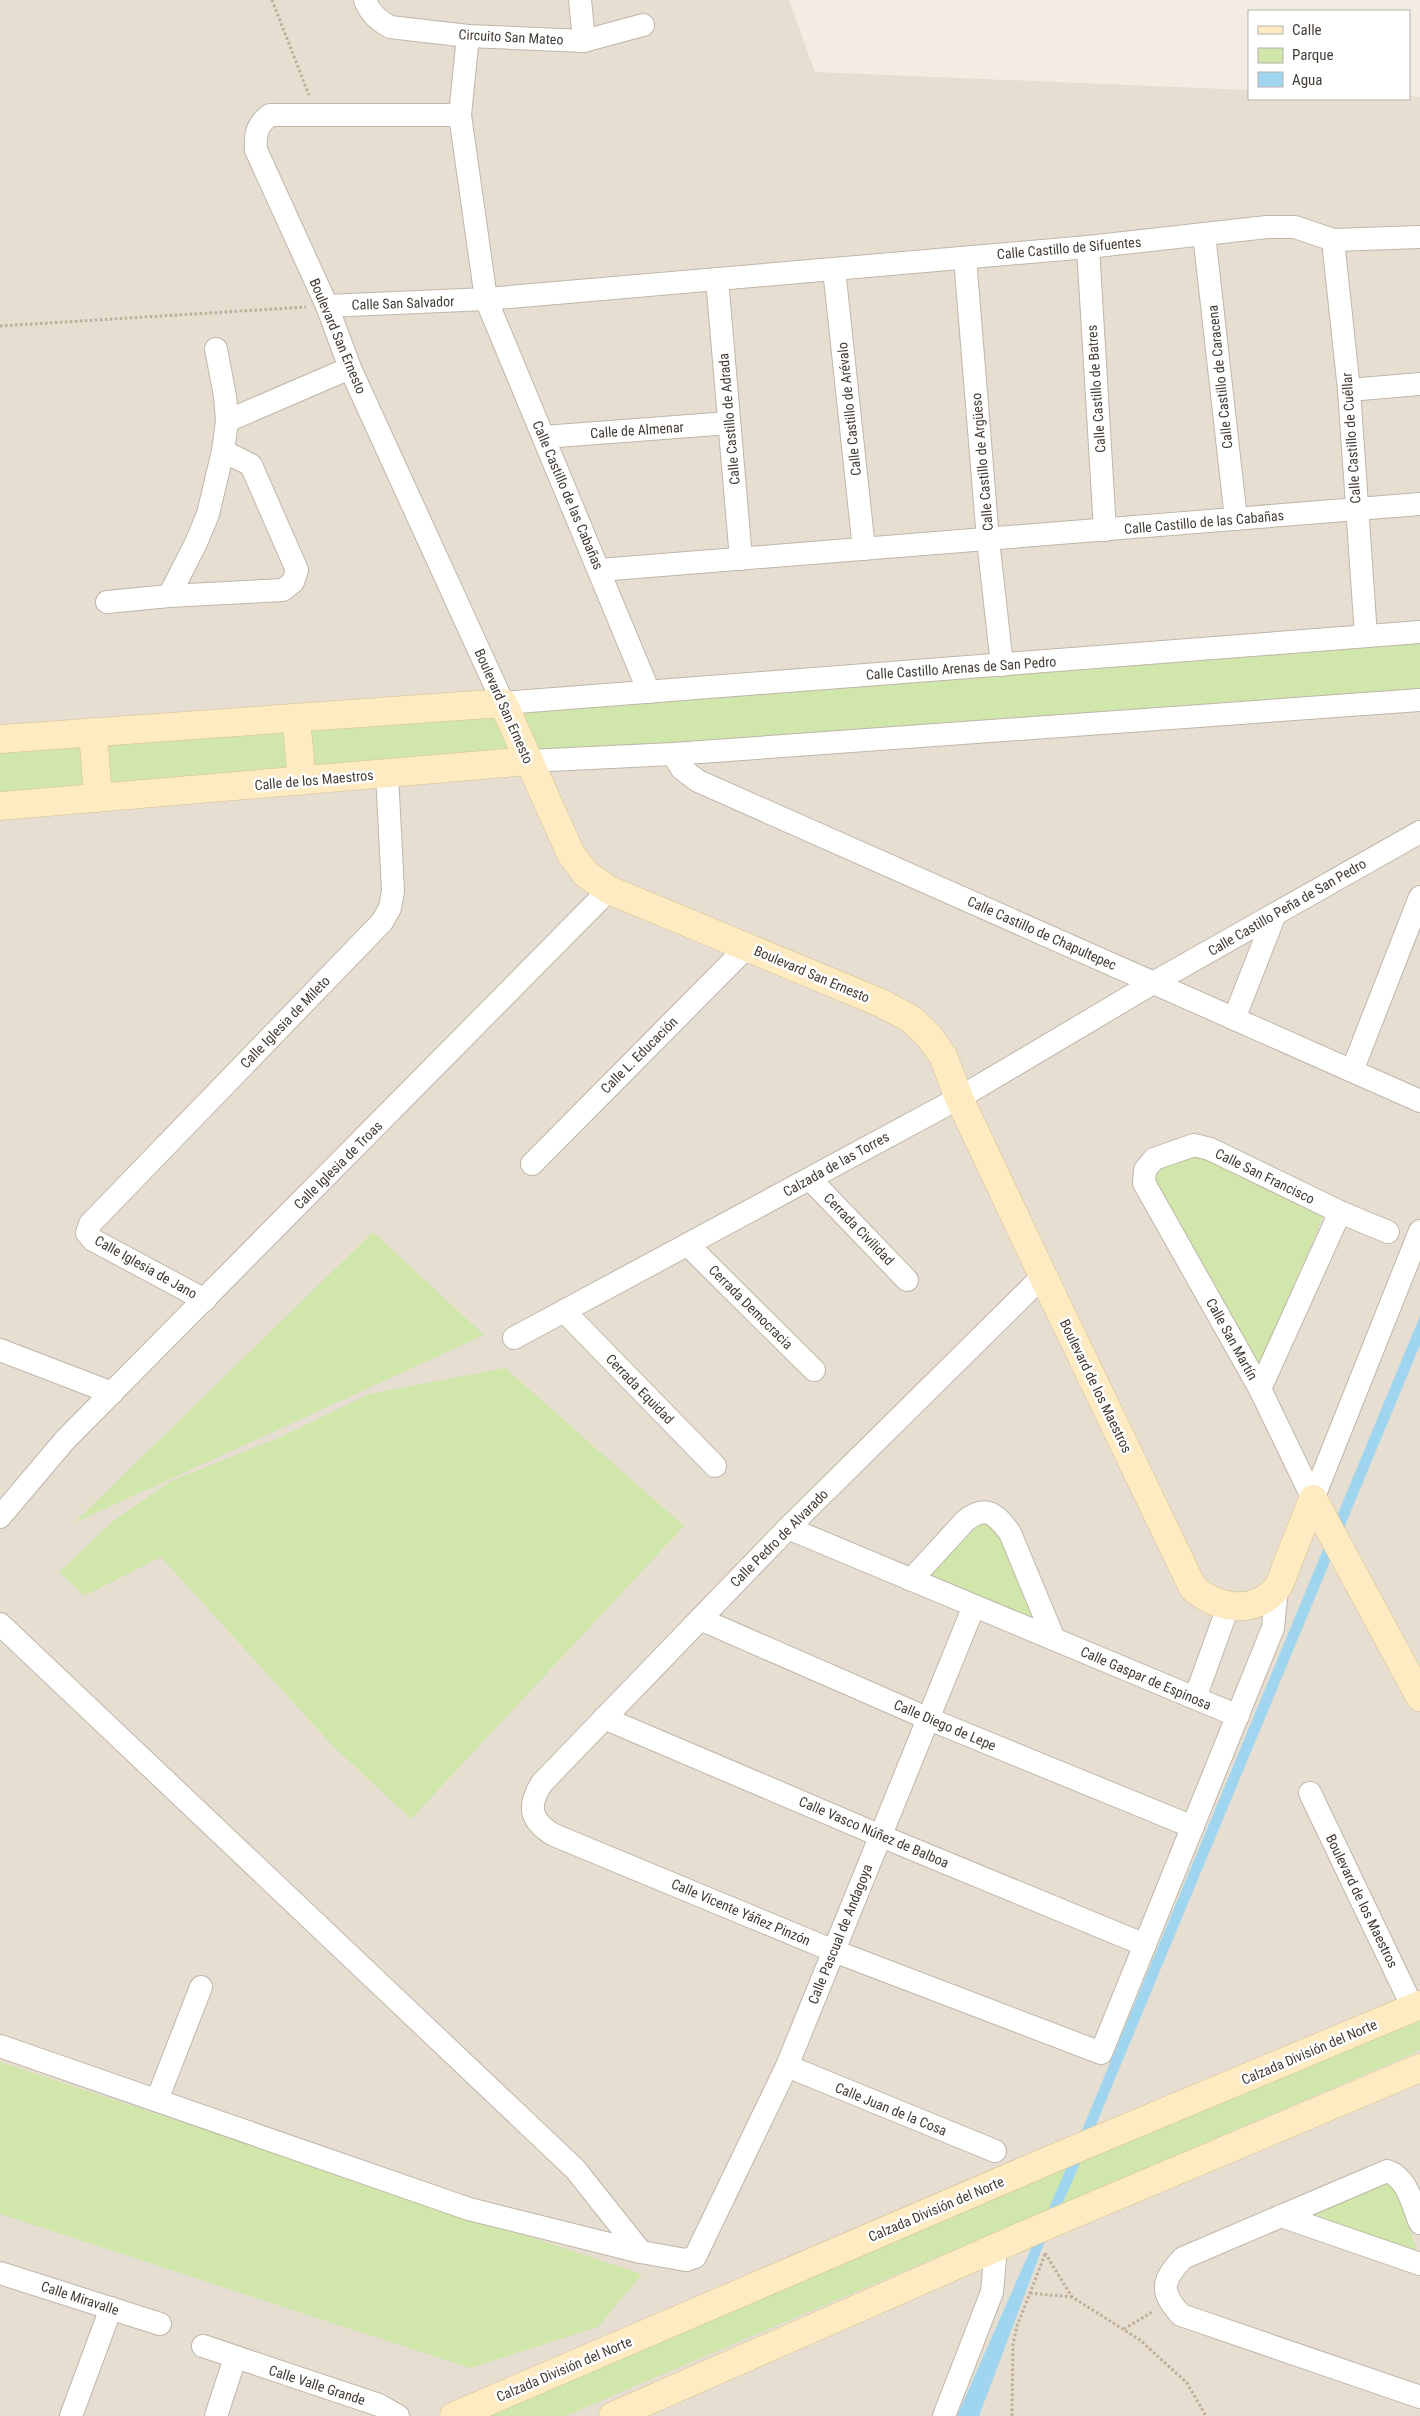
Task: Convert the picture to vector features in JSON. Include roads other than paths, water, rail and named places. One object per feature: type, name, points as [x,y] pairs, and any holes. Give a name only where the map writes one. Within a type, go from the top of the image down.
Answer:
[{"type":"main road","points":[[0,738],[503,703]]},
{"type":"main road","name":"Boulevard San Ernesto","points":[[503,703],[571,854],[586,874],[609,890],[881,1003],[911,1019],[929,1036],[942,1056],[958,1098]]},
{"type":"main road","points":[[296,718],[302,781]]},
{"type":"main road","points":[[94,732],[98,798]]},
{"type":"main road","name":"Calle de los Maestros","points":[[0,806],[529,762]]},
{"type":"main road","name":"Boulevard de los Maestros","points":[[958,1098],[1194,1588],[1207,1599],[1228,1607],[1246,1607],[1263,1601],[1277,1588]]},
{"type":"main road","points":[[1319,1510],[1342,1554],[1417,1680]]},
{"type":"main road","points":[[1277,1588],[1319,1510]]},
{"type":"main road","name":"Calzada División del Norte","points":[[454,2416],[1074,2150],[1417,2006]]},
{"type":"main road","points":[[629,2413],[996,2248],[1055,2229],[1420,2068]]},
{"type":"street","name":"Circuito San Mateo","points":[[365,0],[369,10],[379,21],[390,27],[468,36],[584,41],[643,25]]},
{"type":"street","points":[[580,0],[584,41]]},
{"type":"street","name":"Calle Castillo de las Cabañas","points":[[468,36],[460,115],[486,299],[649,692]]},
{"type":"street","name":"Boulevard San Ernesto","points":[[460,115],[270,115],[260,122],[255,135],[256,150],[327,306],[350,368],[503,703]]},
{"type":"street","name":"Calle Castillo de Sifuentes","points":[[716,279],[1088,247],[1267,227],[1295,227],[1333,240],[1420,237]]},
{"type":"street","name":"Calle Castillo de Caracena","points":[[1204,234],[1236,520]]},
{"type":"street","name":"Calle Castillo de Cuéllar","points":[[1333,240],[1349,390],[1366,636]]},
{"type":"street","name":"Calle Castillo de Batres","points":[[1088,247],[1105,530]]},
{"type":"street","name":"Calle Castillo de Argüeso","points":[[965,258],[988,540],[1002,665]]},
{"type":"street","name":"Calle Castillo de Arévalo","points":[[834,269],[864,549]]},
{"type":"street","name":"Calle San Salvador","points":[[327,306],[486,299],[716,279]]},
{"type":"street","name":"Calle Castillo de Adrada","points":[[716,279],[742,559]]},
{"type":"street","points":[[169,596],[196,543],[208,514],[223,451],[227,421],[226,396],[216,349]]},
{"type":"street","points":[[227,421],[350,368]]},
{"type":"street","points":[[1349,390],[1420,384]]},
{"type":"street","name":"Calle de Almenar","points":[[544,437],[729,423]]},
{"type":"street","points":[[107,602],[169,596],[283,590],[293,582],[297,570],[251,464],[223,451]]},
{"type":"street","name":"Calle Castillo de las Cabañas","points":[[988,540],[1420,504]]},
{"type":"street","points":[[600,570],[988,540]]},
{"type":"street","name":"Calle Castillo Arenas de San Pedro","points":[[503,703],[1420,632]]},
{"type":"street","points":[[529,762],[673,754],[1420,700]]},
{"type":"street","name":"Calle Castillo de Chapultepec","points":[[673,754],[682,769],[698,781],[1420,1101]]},
{"type":"street","name":"Calle Iglesia de Mileto","points":[[88,1233],[90,1224],[382,922],[390,908],[392,891],[387,774]]},
{"type":"street","name":"Calle Castillo Peña de San Pedro","points":[[1154,983],[1420,832]]},
{"type":"street","name":"Calle Iglesia de Troas","points":[[0,1517],[65,1440],[609,890]]},
{"type":"street","points":[[1352,1071],[1420,897]]},
{"type":"street","points":[[1234,1019],[1275,914]]},
{"type":"street","name":"Calle L. Educación","points":[[532,1164],[746,947]]},
{"type":"street","name":"Calzada de las Torres","points":[[514,1338],[958,1098],[1154,983]]},
{"type":"street","name":"Calle San Francisco","points":[[1145,1170],[1154,1159],[1194,1145],[1210,1149],[1340,1212],[1388,1232]]},
{"type":"street","name":"Calle San Martín","points":[[1145,1170],[1144,1183],[1260,1389]]},
{"type":"street","name":"Cerrada Civilidad","points":[[810,1179],[907,1280]]},
{"type":"street","name":"Calle San Martín","points":[[1260,1389],[1340,1212]]},
{"type":"street","points":[[1319,1510],[1420,1231]]},
{"type":"street","name":"Calle Iglesia de Jano","points":[[88,1233],[93,1240],[205,1300]]},
{"type":"street","name":"Cerrada Democracia","points":[[688,1245],[814,1370]]},
{"type":"street","name":"Calle Pedro de Alvarado","points":[[532,1812],[533,1796],[542,1783],[788,1528],[1043,1276]]},
{"type":"street","name":"Cerrada Equidad","points":[[564,1311],[715,1466]]},
{"type":"street","points":[[0,1350],[112,1393]]},
{"type":"street","points":[[1260,1389],[1319,1510]]},
{"type":"street","points":[[911,1580],[965,1521],[975,1513],[988,1512],[1000,1519],[1010,1533],[1054,1639]]},
{"type":"street","name":"Calle Gaspar de Espinosa","points":[[788,1528],[1238,1716]]},
{"type":"street","points":[[1145,1945],[1272,1628],[1277,1588]]},
{"type":"street","name":"Calle Pascual de Andagoya","points":[[642,2252],[686,2260],[695,2258],[787,2066],[974,1606]]},
{"type":"street","points":[[1195,1698],[1228,1607]]},
{"type":"street","name":"Calle Diego de Lepe","points":[[700,1619],[929,1719],[1193,1827]]},
{"type":"street","points":[[0,1624],[575,2169],[642,2252]]},
{"type":"street","name":"Calle Vasco Núñez de Balboa","points":[[604,1718],[881,1836],[1145,1945]]},
{"type":"street","name":"Boulevard de los Maestros","points":[[1310,1793],[1417,2006]]},
{"type":"street","name":"Calle Vicente Yáñez Pinzón","points":[[532,1812],[540,1826],[554,1835],[834,1951],[1101,2053],[1145,1945]]},
{"type":"street","points":[[157,2100],[201,1987]]},
{"type":"street","points":[[0,2046],[469,2209],[642,2252]]},
{"type":"street","name":"Calle Juan de la Cosa","points":[[787,2066],[995,2151]]},
{"type":"street","points":[[1420,2223],[1403,2182],[1396,2174],[1387,2171],[1183,2258],[1170,2272],[1164,2288],[1169,2302],[1181,2315],[1420,2396]]},
{"type":"street","points":[[1281,2216],[1420,2264]]},
{"type":"street","points":[[944,2416],[992,2292],[996,2248]]},
{"type":"street","name":"Calle Miravalle","points":[[0,2273],[160,2324]]},
{"type":"street","points":[[71,2416],[111,2308]]},
{"type":"street","name":"Calle Valle Grande","points":[[203,2346],[379,2405],[398,2416]]},
{"type":"street","points":[[216,2416],[235,2358]]},
{"type":"water","points":[[1420,1316],[1420,1345],[1073,2180],[1043,2246],[979,2416],[957,2416],[1063,2176]]}]
